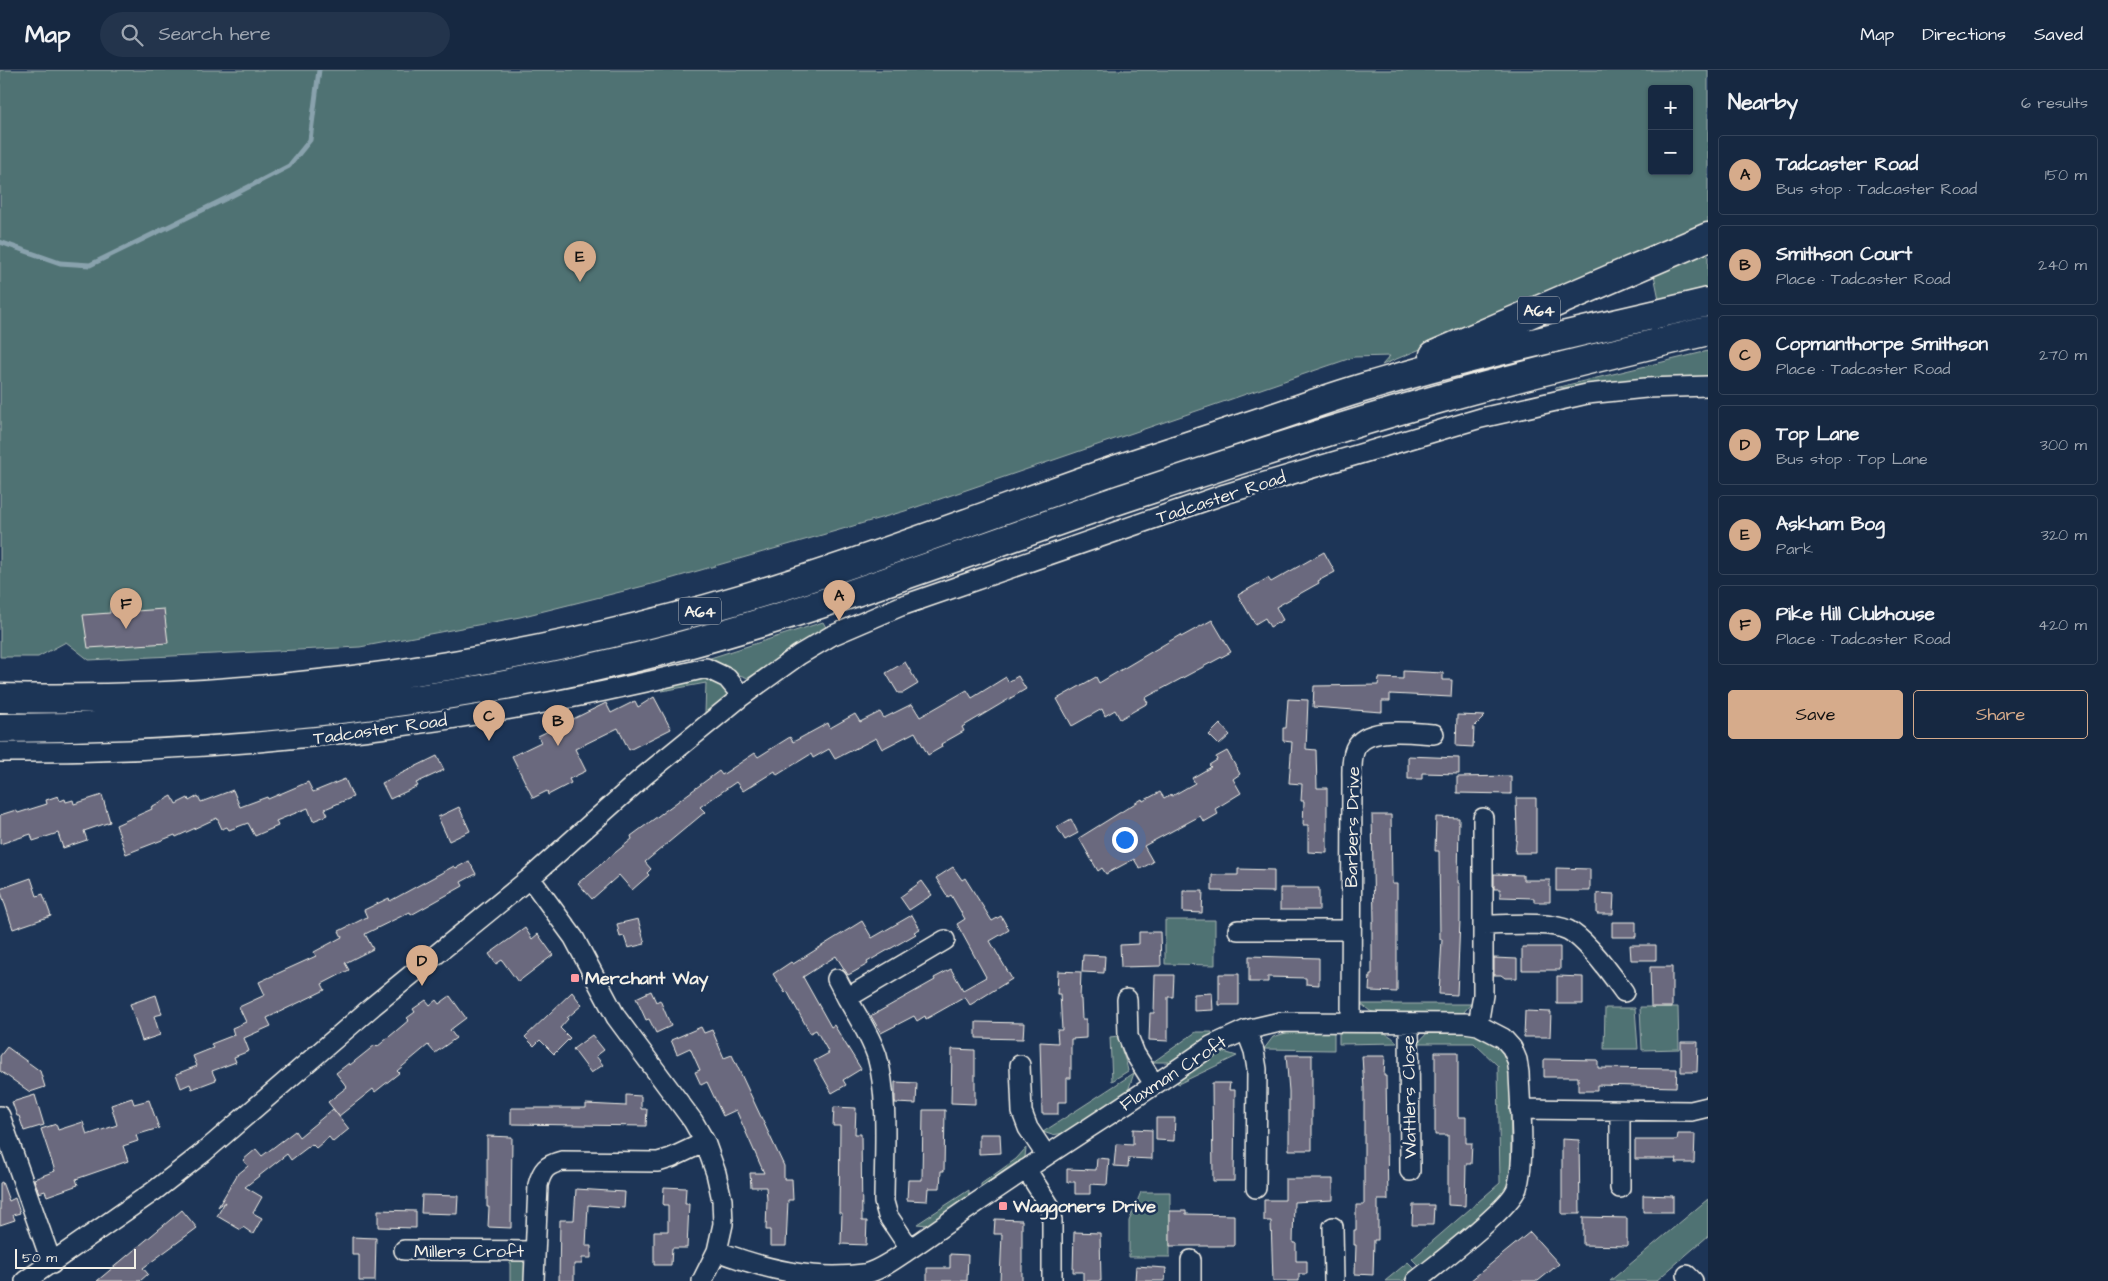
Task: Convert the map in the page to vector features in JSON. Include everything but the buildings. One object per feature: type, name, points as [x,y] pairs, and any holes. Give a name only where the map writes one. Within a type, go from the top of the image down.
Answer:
[{"type":"highway","name":"A64","points":[[1372,385],[1436,354],[1708,238]]},
{"type":"highway","name":"A64","points":[[0,698],[77,700],[180,696],[273,689],[461,664],[587,638],[690,614],[777,588],[890,551],[1113,471],[1372,385],[1570,334],[1708,302]]},
{"type":"highway","name":"A64","points":[[0,728],[173,724],[274,717],[371,706],[464,692],[682,646],[783,616],[1134,495],[1338,429],[1570,363],[1708,331]]},
{"type":"street","name":"Tadcaster Road","points":[[0,752],[126,751],[210,747],[328,737],[519,708],[706,668],[726,678],[742,696],[811,648],[862,622],[910,603],[1255,484],[1481,418],[1559,399],[1619,390],[1708,386]]},
{"type":"street","points":[[25,1281],[52,1264],[154,1191],[204,1152],[373,1006],[530,878],[644,776],[742,696]]},
{"type":"street","name":"Barbers Drive","points":[[1350,1022],[1352,762],[1356,749],[1362,740],[1373,734],[1434,734]]},
{"type":"street","points":[[1478,1024],[1483,995],[1483,818]]},
{"type":"street","points":[[530,878],[574,938],[616,1017],[693,1121],[705,1142],[716,1173],[722,1200],[723,1224],[717,1251],[702,1281]]},
{"type":"street","points":[[1483,925],[1552,926],[1567,930],[1580,938],[1624,992]]},
{"type":"street","points":[[1238,930],[1350,930]]},
{"type":"street","points":[[847,998],[945,940]]},
{"type":"street","points":[[837,979],[870,1040],[882,1078],[884,1202],[888,1216],[910,1249]]},
{"type":"street","points":[[1127,999],[1128,1036],[1135,1054],[1154,1084]]},
{"type":"street","name":"Flaxman Croft","points":[[717,1251],[760,1268],[787,1275],[844,1278],[867,1274],[910,1249],[1046,1155],[1211,1046],[1246,1030],[1280,1022],[1478,1024],[1503,1038],[1512,1048],[1517,1060],[1520,1109],[1519,1175],[1516,1189],[1504,1207],[1416,1281]]},
{"type":"street","name":"Wattlers Close","points":[[1408,1023],[1410,1170]]},
{"type":"street","points":[[1246,1030],[1254,1051],[1257,1069],[1256,1188]]},
{"type":"street","points":[[1020,1065],[1022,1112],[1028,1128],[1046,1155]]},
{"type":"street","points":[[1520,1109],[1691,1111],[1708,1107]]},
{"type":"street","points":[[1620,1111],[1620,1188]]},
{"type":"street","points":[[0,1116],[52,1264]]},
{"type":"street","name":"Millers Croft","points":[[534,1281],[538,1185],[541,1173],[549,1164],[562,1161],[658,1162],[705,1142]]},
{"type":"street","points":[[1026,1170],[1049,1205],[1052,1221],[1052,1281]]},
{"type":"street","points":[[1333,1227],[1334,1281]]},
{"type":"street","name":"Millers Croft","points":[[404,1250],[534,1251]]},
{"type":"street","points":[[1191,1281],[1192,1260]]},
{"type":"green space","points":[[0,70],[1708,70],[1708,230],[1382,365],[1390,356],[1354,357],[905,511],[656,583],[520,617],[360,647],[89,660],[66,642],[38,657],[0,657]]},
{"type":"green space","points":[[1708,250],[1708,293],[1660,304],[1654,275]]},
{"type":"green space","points":[[1708,351],[1708,377],[1555,388]]},
{"type":"green space","points":[[823,622],[828,631],[801,645],[748,678],[701,661]]},
{"type":"green space","points":[[700,678],[715,682],[727,692],[726,698],[705,713],[706,683],[662,691],[666,685]]},
{"type":"green space","points":[[1165,920],[1215,920],[1215,965],[1165,964]]},
{"type":"green space","points":[[1361,1004],[1471,1004],[1463,1013],[1450,1015],[1381,1015],[1370,1011]]},
{"type":"green space","points":[[1640,1007],[1678,1007],[1679,1049],[1642,1050]]},
{"type":"green space","points":[[1605,1008],[1635,1008],[1638,1049],[1604,1049]]},
{"type":"green space","points":[[1339,1031],[1378,1031],[1392,1037],[1397,1043],[1339,1044]]},
{"type":"green space","points":[[1469,1031],[1484,1036],[1496,1045],[1510,1071],[1511,1180],[1501,1198],[1420,1267],[1412,1259],[1500,1183],[1498,1066],[1474,1043],[1418,1043],[1428,1032]]},
{"type":"green space","points":[[1196,1032],[1212,1032],[1212,1035],[1170,1062],[1153,1062]]},
{"type":"green space","points":[[1289,1032],[1334,1032],[1334,1050],[1264,1049],[1273,1037]]},
{"type":"green space","points":[[1118,1036],[1128,1071],[1112,1081],[1110,1037]]},
{"type":"green space","points":[[1224,1052],[1237,1056],[1178,1084],[1177,1080],[1214,1055]]},
{"type":"green space","points":[[1134,1073],[1128,1091],[1064,1133],[1052,1135],[1043,1132]]},
{"type":"green space","points":[[1026,1148],[1025,1157],[1020,1163],[981,1189],[981,1184],[1016,1159]]},
{"type":"green space","points":[[969,1190],[969,1198],[927,1225],[917,1224]]},
{"type":"green space","points":[[1141,1192],[1170,1192],[1170,1257],[1129,1257],[1129,1221]]},
{"type":"green space","points":[[1708,1199],[1708,1236],[1656,1281],[1610,1281]]},
{"type":"green space","points":[[510,1258],[519,1258],[526,1265],[526,1281],[510,1281]]},
{"type":"green space","points":[[1408,1262],[1416,1270],[1403,1281],[1385,1281]]},
{"type":"waterway","points":[[0,242],[60,263],[90,265],[289,166],[310,140],[319,70]]},
{"type":"place","name":"Askham Bog","points":[[580,282]]},
{"type":"place","name":"Tadcaster Road","points":[[839,621]]},
{"type":"place","name":"Pike Hill Clubhouse","points":[[126,629]]},
{"type":"place","name":"Copmanthorpe Smithson","points":[[489,741]]},
{"type":"place","name":"Smithson Court","points":[[558,746]]},
{"type":"place","name":"Merchant Way","points":[[575,978]]},
{"type":"place","name":"Top Lane","points":[[422,986]]},
{"type":"place","name":"Waggoners Drive","points":[[1003,1206]]}]
